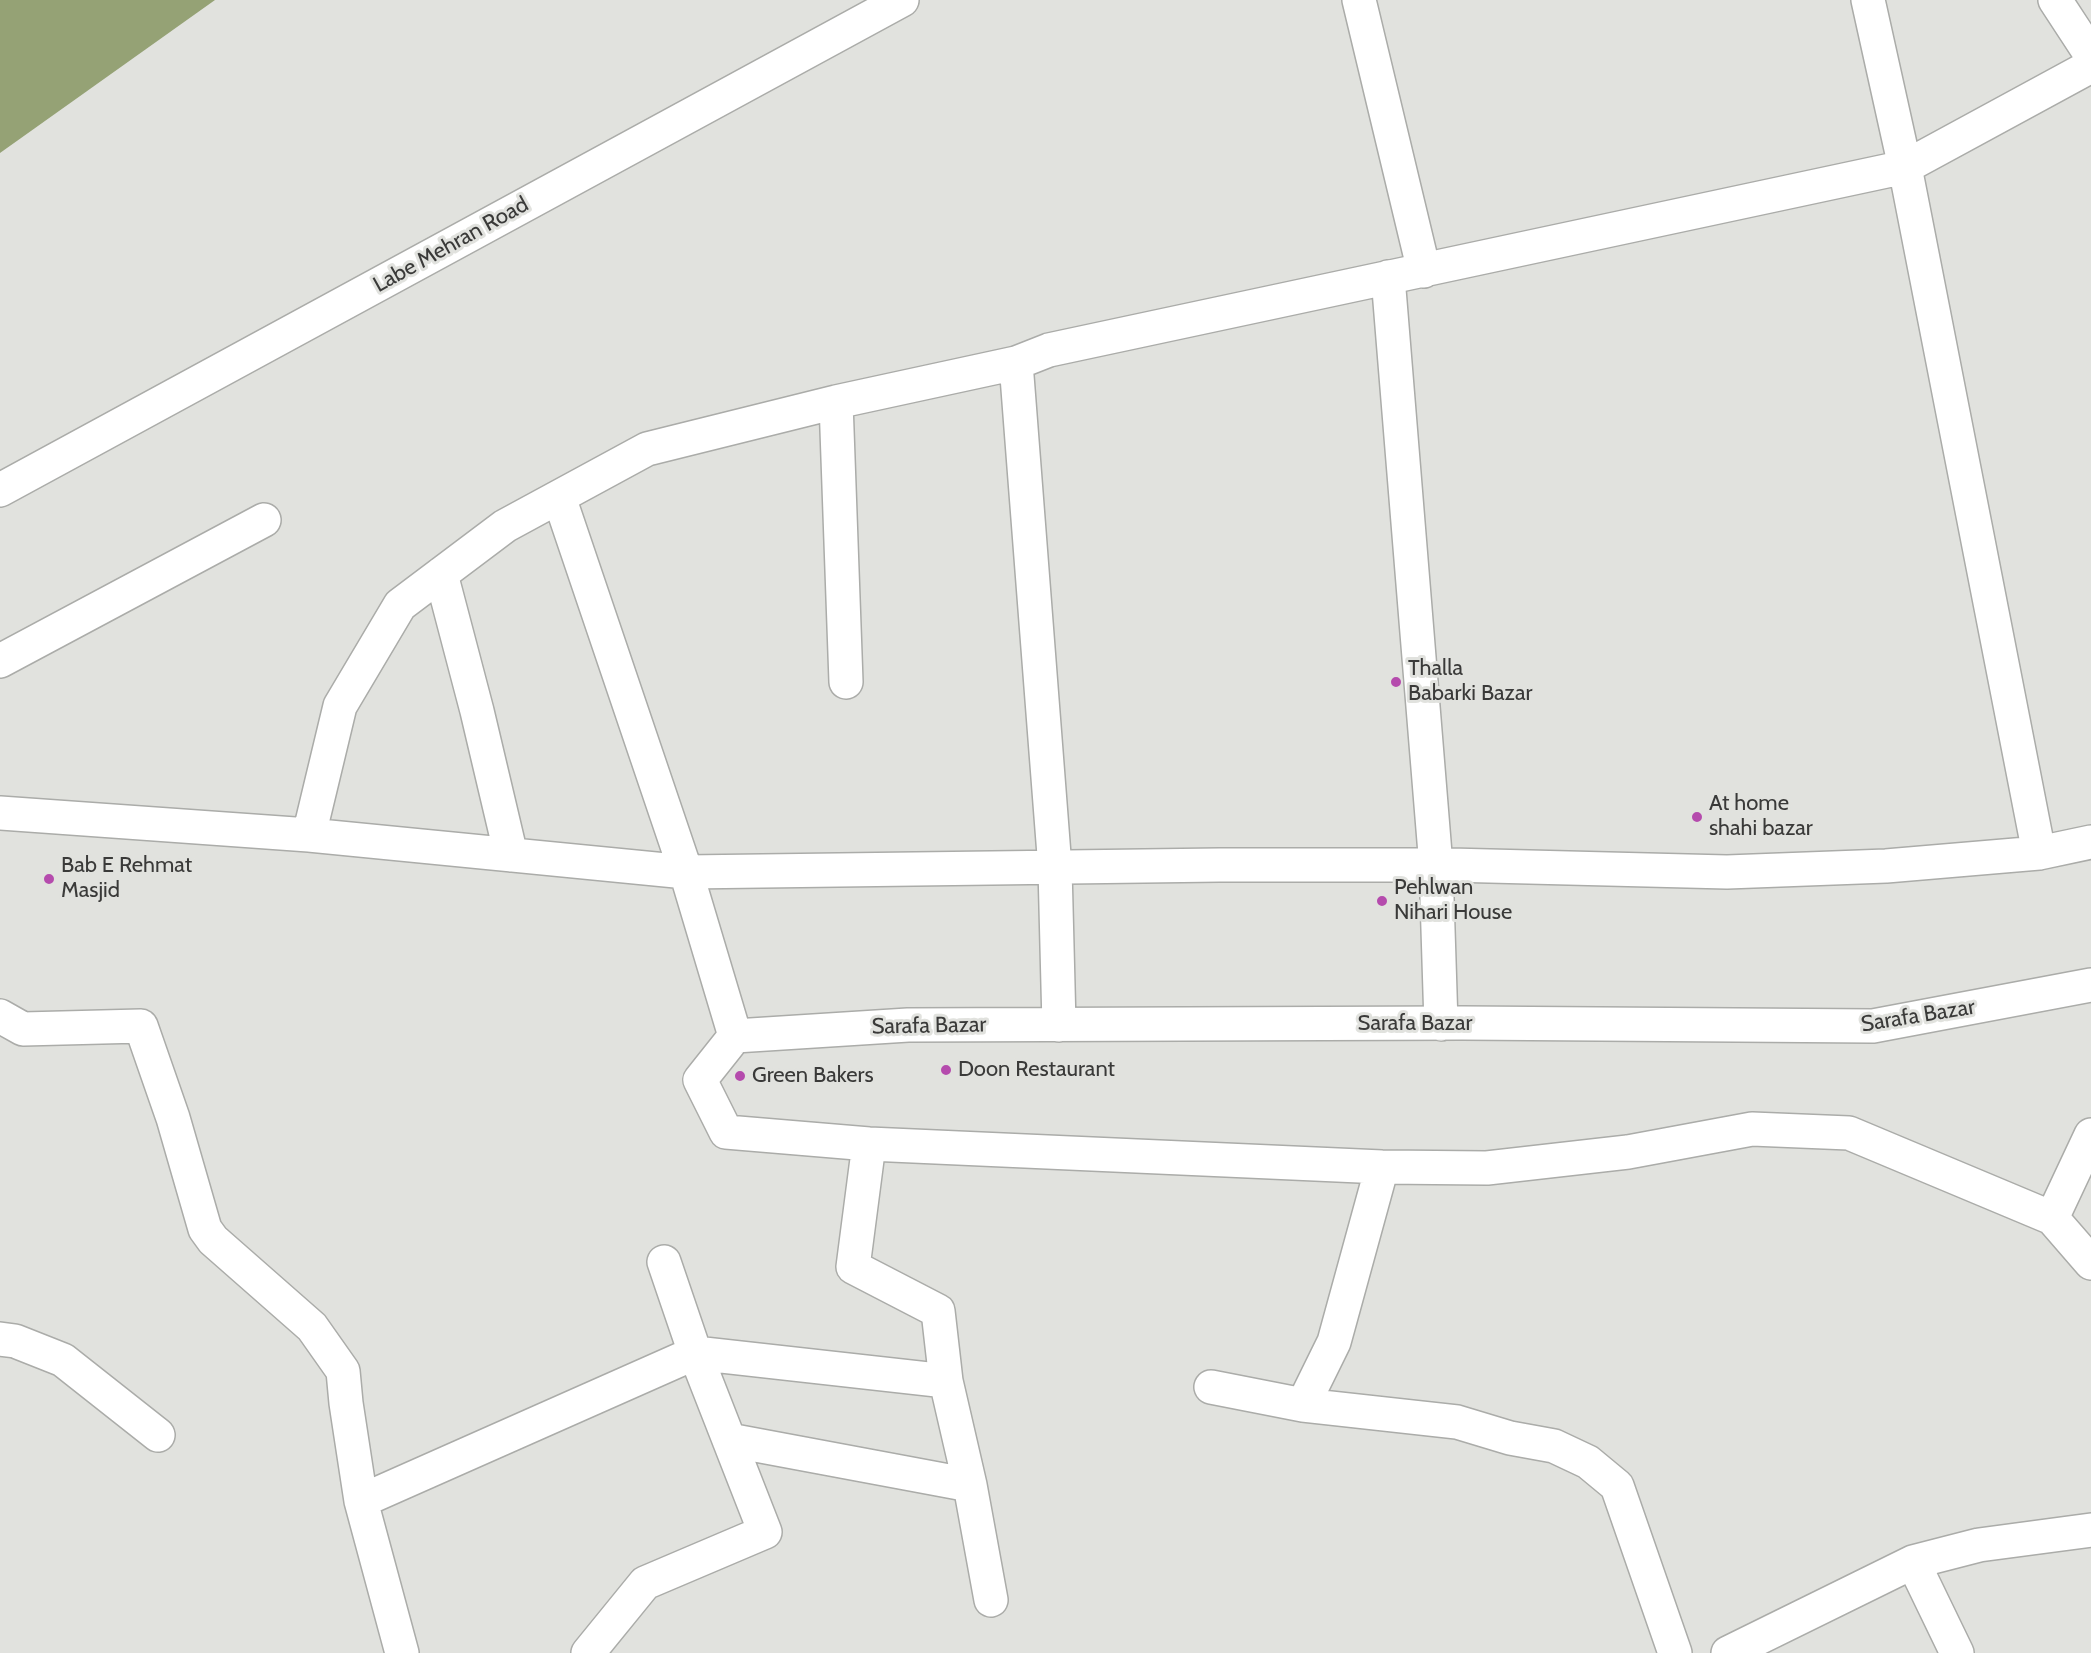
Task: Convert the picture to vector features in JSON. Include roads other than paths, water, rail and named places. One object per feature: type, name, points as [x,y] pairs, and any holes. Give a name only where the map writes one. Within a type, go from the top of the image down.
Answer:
[{"type":"street","name":"Labe Mehran Road","points":[[0,489],[902,0]]},
{"type":"street","points":[[1359,0],[1424,271]]},
{"type":"street","points":[[1868,0],[1905,167],[2039,853]]},
{"type":"street","points":[[2055,0],[2091,56]]},
{"type":"street","points":[[309,835],[340,706],[400,605],[505,526],[647,449],[836,402],[1016,363],[1049,350],[1905,167],[2091,66]]},
{"type":"street","points":[[1388,278],[1436,866],[1440,1023]]},
{"type":"street","points":[[1016,363],[1054,868],[1059,1024]]},
{"type":"street","points":[[836,402],[846,682]]},
{"type":"street","points":[[559,497],[686,872],[735,1036],[700,1080],[726,1132],[869,1144],[1382,1167],[1487,1168],[1628,1152],[1752,1129],[1849,1133],[2052,1218],[2091,1263]]},
{"type":"street","points":[[0,661],[264,520]]},
{"type":"street","points":[[441,574],[477,711],[511,855]]},
{"type":"street","points":[[0,813],[309,835],[686,872],[1220,865],[1436,866],[1727,872],[1886,866],[2039,853],[2091,842]]},
{"type":"street","name":"Sarafa Bazar","points":[[735,1036],[908,1025],[1440,1023],[1873,1026],[2091,985]]},
{"type":"street","points":[[0,1016],[23,1029],[141,1026],[173,1119],[205,1229],[213,1240],[312,1327],[344,1371],[346,1403],[361,1501],[402,1653]]},
{"type":"street","points":[[2052,1218],[2091,1135]]},
{"type":"street","points":[[869,1144],[853,1268],[938,1311],[945,1381],[970,1485],[992,1600]]},
{"type":"street","points":[[1303,1405],[1334,1342],[1382,1167]]},
{"type":"street","points":[[588,1653],[645,1583],[765,1532],[695,1353],[664,1262]]},
{"type":"street","points":[[0,1339],[15,1341],[63,1360],[158,1435]]},
{"type":"street","points":[[361,1501],[695,1353],[945,1381]]},
{"type":"street","points":[[1211,1387],[1303,1405],[1457,1422],[1510,1438],[1554,1446],[1588,1462],[1617,1486],[1675,1653]]},
{"type":"street","points":[[729,1440],[970,1485]]},
{"type":"street","points":[[1729,1653],[1913,1562],[1979,1545],[2091,1530]]},
{"type":"street","points":[[1913,1562],[1957,1653]]},
{"type":"place","name":"Thalla Babarki Bazar","points":[[1396,682]]},
{"type":"place","name":"At home shahi bazar","points":[[1697,817]]},
{"type":"place","name":"Bab E Rehmat Masjid","points":[[49,879]]},
{"type":"place","name":"Pehlwan Nihari House","points":[[1382,901]]},
{"type":"place","name":"Doon Restaurant","points":[[946,1070]]},
{"type":"place","name":"Green Bakers","points":[[740,1076]]}]
